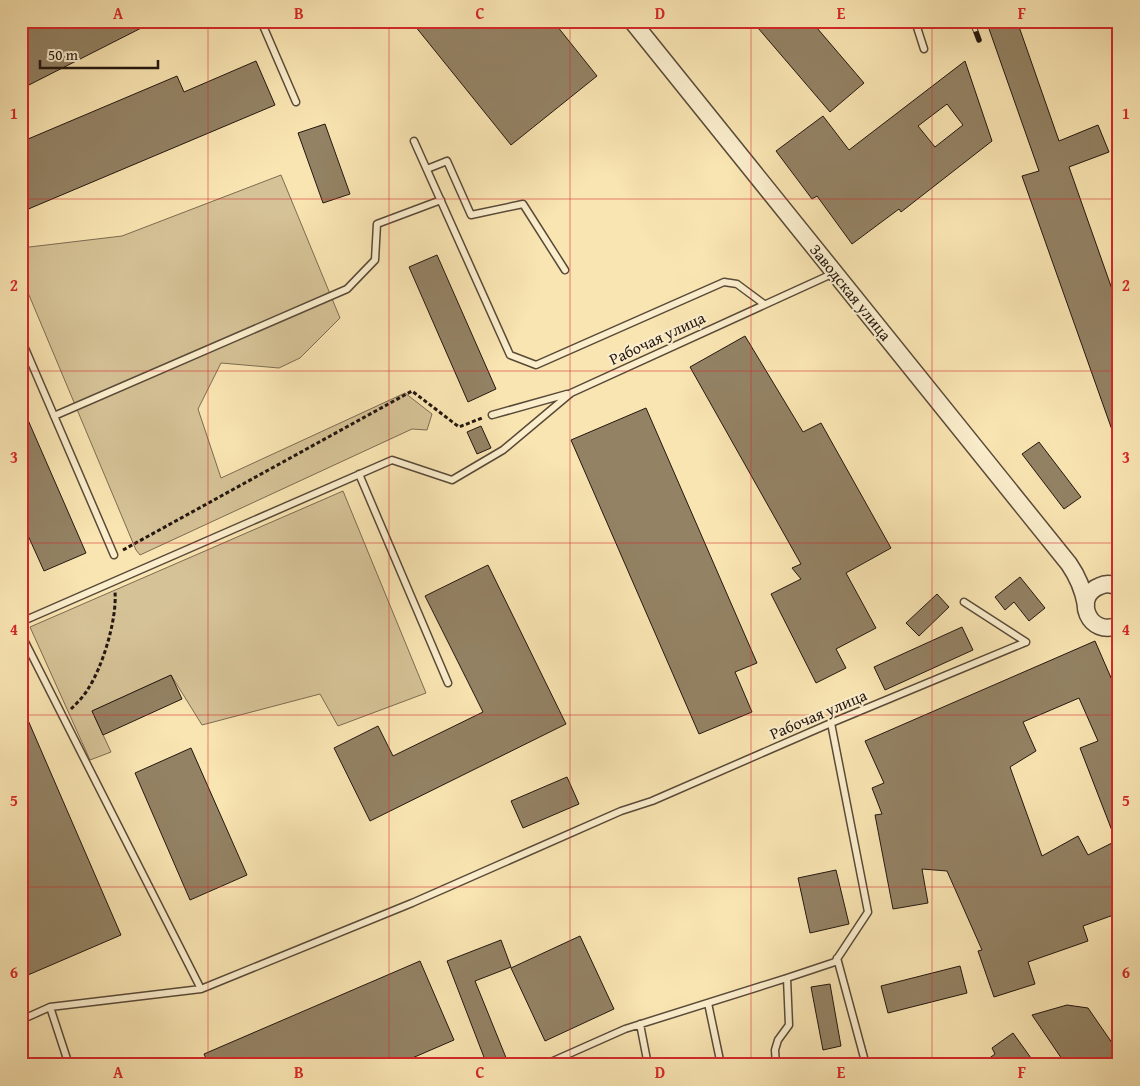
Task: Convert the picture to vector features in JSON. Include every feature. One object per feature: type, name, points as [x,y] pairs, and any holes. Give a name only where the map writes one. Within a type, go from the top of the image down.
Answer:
[{"type":"street","name":"Заводская улица","points":[[632,21],[1069,564],[1078,577],[1084,591],[1089,618],[1100,626]]},
{"type":"street","name":"Заводская улица","points":[[1069,564],[1089,580],[1114,586]]},
{"type":"street","points":[[1086,605],[1087,598],[1095,588],[1114,586]]},
{"type":"street","points":[[1100,626],[1106,628],[1119,624]]},
{"type":"street","points":[[1100,626],[1119,637]]},
{"type":"lane","points":[[261,21],[296,102]]},
{"type":"lane","points":[[915,21],[924,49]]},
{"type":"lane","points":[[414,141],[510,355],[536,365],[724,282],[737,284],[764,304]]},
{"type":"lane","points":[[427,169],[446,161],[471,215],[523,204],[565,270]]},
{"type":"lane","points":[[54,416],[347,288],[375,260],[377,224],[441,200]]},
{"type":"lane","name":"Рабочая улица","points":[[21,622],[392,460],[452,480],[503,450],[571,393],[835,272]]},
{"type":"lane","points":[[21,339],[114,555]]},
{"type":"lane","points":[[492,415],[571,393]]},
{"type":"lane","points":[[359,474],[448,683]]},
{"type":"lane","name":"Рабочая улица","points":[[21,1020],[50,1007],[202,989],[412,903],[621,811],[652,801],[831,723],[1026,642],[964,602]]},
{"type":"lane","points":[[21,634],[202,989]]},
{"type":"lane","points":[[544,1065],[625,1028],[835,962],[868,912],[831,723]]},
{"type":"lane","points":[[837,958],[866,1065]]},
{"type":"lane","points":[[776,1065],[775,1050],[778,1040],[789,1025],[787,978]]},
{"type":"lane","points":[[708,1003],[721,1065]]},
{"type":"lane","points":[[50,1007],[70,1065]]},
{"type":"lane","points":[[640,1024],[648,1065]]},
{"type":"path","points":[[114,555],[412,391],[459,427],[492,415]]},
{"type":"path","points":[[64,718],[89,688],[107,648],[115,600],[114,582]]},
{"type":"shaded area","points":[[281,175],[340,318],[300,358],[279,368],[221,363],[198,409],[221,478],[405,393],[432,414],[427,430],[412,429],[140,555],[136,550],[21,276],[21,248],[122,236]]},
{"type":"shaded area","points":[[343,491],[426,693],[338,726],[320,694],[202,725],[171,675],[92,711],[111,752],[90,760],[30,627]]},
{"type":"building","points":[[21,21],[155,21],[21,89]]},
{"type":"building","points":[[411,21],[553,21],[597,76],[511,145]]},
{"type":"building","points":[[752,21],[811,21],[864,83],[830,112]]},
{"type":"building","points":[[1001,21],[1017,21],[1059,141],[1098,125],[1109,152],[1069,167],[1119,309],[1119,443],[1117,444],[1022,176],[1039,171],[988,26]]},
{"type":"building","points":[[256,61],[275,105],[26,210],[21,198],[21,142],[177,76],[184,92]]},
{"type":"building","points":[[965,61],[992,141],[901,212],[899,209],[852,244],[817,196],[812,199],[776,151],[823,116],[849,150]],"holes":[[[947,104],[963,125],[935,147],[918,126]]]},
{"type":"building","points":[[325,124],[350,194],[323,203],[298,133]]},
{"type":"building","points":[[437,255],[496,389],[468,402],[409,267]]},
{"type":"building","points":[[745,336],[803,432],[821,423],[891,548],[846,573],[876,628],[836,649],[846,668],[816,683],[771,594],[801,579],[792,568],[801,564],[690,367]]},
{"type":"building","points":[[21,404],[86,553],[44,571],[21,520]]},
{"type":"building","points":[[646,408],[757,663],[735,672],[752,712],[699,734],[571,440]]},
{"type":"building","points":[[481,426],[491,448],[477,454],[467,432]]},
{"type":"building","points":[[1039,442],[1081,497],[1064,509],[1022,454]]},
{"type":"building","points":[[488,565],[566,724],[370,821],[334,748],[378,726],[393,756],[483,712],[425,596]]},
{"type":"building","points":[[1020,577],[1045,608],[1029,621],[1014,602],[1005,610],[995,597]]},
{"type":"building","points":[[937,594],[949,607],[919,636],[906,623]]},
{"type":"building","points":[[962,627],[973,650],[885,690],[874,667]]},
{"type":"building","points":[[1095,641],[1119,696],[1119,913],[1083,926],[1088,941],[1028,962],[1035,984],[994,997],[978,951],[982,950],[947,871],[922,869],[928,903],[893,909],[875,815],[882,814],[872,788],[884,783],[865,741]],"holes":[[[1079,698],[1098,741],[1080,748],[1116,841],[1088,855],[1078,836],[1042,856],[1010,767],[1036,751],[1023,722]]]},
{"type":"building","points":[[171,675],[182,699],[103,735],[92,711]]},
{"type":"building","points":[[21,704],[121,935],[21,978]]},
{"type":"building","points":[[191,748],[247,875],[190,900],[135,773]]},
{"type":"building","points":[[567,777],[579,804],[523,828],[511,801]]},
{"type":"building","points":[[836,870],[849,924],[810,933],[798,878]]},
{"type":"building","points":[[580,936],[614,1009],[545,1041],[511,968]]},
{"type":"building","points":[[501,940],[511,967],[475,981],[509,1065],[487,1065],[447,961]]},
{"type":"building","points":[[420,961],[454,1040],[396,1065],[209,1065],[204,1054]]},
{"type":"building","points":[[960,966],[967,993],[888,1013],[881,986]]},
{"type":"building","points":[[830,984],[841,1046],[823,1050],[811,987]]},
{"type":"building","points":[[1067,1005],[1088,1008],[1119,1053],[1119,1065],[1066,1065],[1032,1015]]},
{"type":"building","points":[[1013,1033],[1036,1065],[980,1065],[995,1054],[992,1048]]},
{"type":"railway","points":[[972,21],[979,40]]}]
